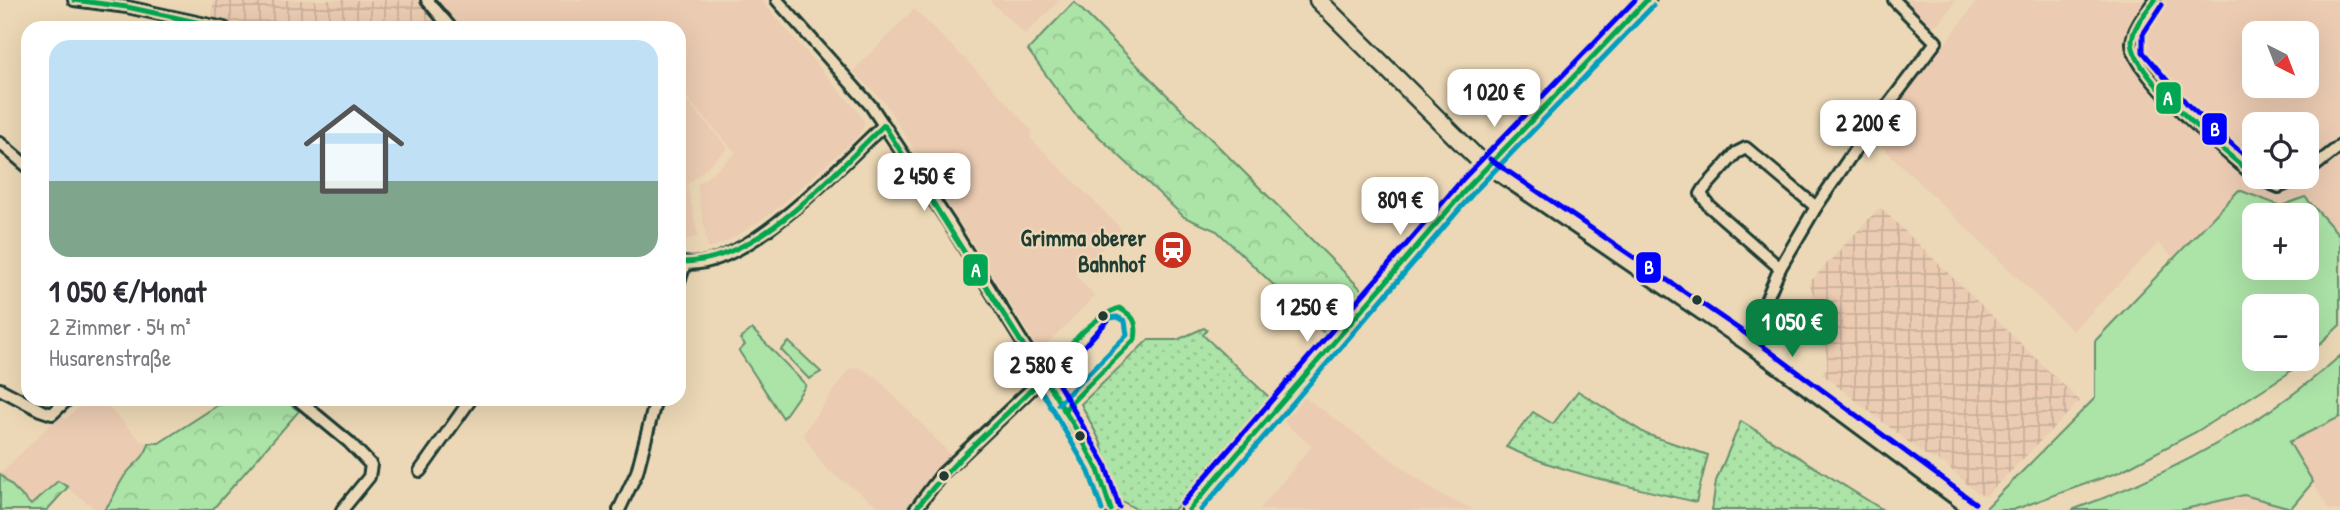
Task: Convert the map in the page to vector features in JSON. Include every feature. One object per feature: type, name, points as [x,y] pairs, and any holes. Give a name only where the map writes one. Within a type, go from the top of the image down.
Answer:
[{"type":"main road","points":[[1318,0],[1485,166]]},
{"type":"main road","points":[[1189,510],[1485,166],[1573,71],[1647,0]]},
{"type":"street","points":[[74,0],[127,7],[192,21]]},
{"type":"street","points":[[427,0],[445,21]]},
{"type":"street","points":[[778,0],[884,125],[975,263],[1097,468],[1111,510]]},
{"type":"street","points":[[1756,351],[1752,333],[1780,268],[1816,207],[1936,42],[1894,0]]},
{"type":"street","points":[[2155,0],[2140,23],[2132,44],[2134,56],[2169,98],[2242,164]]},
{"type":"street","points":[[686,263],[711,262],[741,250],[773,226],[884,125]]},
{"type":"street","points":[[0,143],[21,161]]},
{"type":"street","points":[[2319,163],[2340,146]]},
{"type":"street","points":[[1780,268],[1709,206],[1702,194],[1736,153],[1746,148],[1816,207]]},
{"type":"street","points":[[1485,166],[1756,351],[1970,510]]},
{"type":"street","points":[[915,510],[942,474],[1044,377]]},
{"type":"street","points":[[0,389],[21,400]]},
{"type":"street","points":[[32,406],[52,414],[61,406]]},
{"type":"street","points":[[305,406],[349,442],[371,465],[369,477],[342,510]]},
{"type":"street","points":[[421,471],[466,406]]},
{"type":"street","points":[[619,510],[637,472],[654,406]]},
{"type":"shaded area","points":[[214,0],[420,0],[437,20],[436,21],[211,21]]},
{"type":"shaded area","points":[[428,0],[761,0],[860,114],[865,124],[857,137],[772,213],[728,241],[708,249],[697,185],[736,153],[686,97],[686,21],[446,21]]},
{"type":"shaded area","points":[[989,0],[1060,0],[1025,34]]},
{"type":"shaded area","points":[[1902,0],[1956,0],[1941,22],[1933,26]]},
{"type":"shaded area","points":[[1978,0],[2340,0],[2340,236],[2319,213],[2319,203],[2310,203],[2305,197],[2289,203],[2273,203],[2239,190],[2175,259],[2158,243],[2073,331],[1873,138]]},
{"type":"shaded area","points":[[914,9],[986,80],[1032,131],[1030,138],[1122,229],[1075,275],[1095,296],[1042,349],[1038,348],[885,103],[853,71]]},
{"type":"shaded area","points":[[686,100],[728,148],[687,185],[698,236],[686,240]]},
{"type":"shaded area","points":[[1880,207],[2080,401],[1986,496],[1977,493],[1945,464],[1925,455],[1822,374],[1827,368],[1826,352],[1809,333],[1815,324],[1817,304],[1809,283]]},
{"type":"shaded area","points":[[859,367],[877,378],[954,458],[925,487],[911,510],[884,510],[825,468],[803,434],[849,369]]},
{"type":"shaded area","points":[[1303,396],[1438,493],[1474,510],[1259,510],[1312,446],[1281,420]]},
{"type":"shaded area","points":[[80,406],[108,406],[141,441],[149,443],[146,455],[123,477],[112,502],[104,510],[97,510],[58,481],[31,505],[1,473],[60,415],[66,419]]},
{"type":"shaded area","points":[[2340,417],[2340,510],[2329,510],[2289,442]]},
{"type":"shaded area","points":[[2244,495],[2294,510],[2181,510]]},
{"type":"green space","points":[[1074,2],[1362,290],[1324,333],[1217,231],[1184,217],[1074,113],[1028,50]]},
{"type":"green space","points":[[2239,190],[2273,203],[2242,203],[2242,280],[2319,280],[2319,213],[2340,236],[2340,325],[2319,345],[2319,294],[2242,294],[2242,371],[2290,371],[2287,374],[2196,432],[2119,472],[2013,510],[1984,510],[2095,398],[2095,341]]},
{"type":"green space","points":[[2305,197],[2310,203],[2289,203]]},
{"type":"green space","points":[[1204,328],[1207,330],[1203,335],[1271,399],[1174,510],[1138,510],[1120,500],[1116,494],[1100,441],[1081,404],[1148,340],[1177,340]]},
{"type":"green space","points":[[752,329],[806,385],[783,418],[739,351],[745,345],[740,339]]},
{"type":"green space","points":[[789,342],[821,372],[809,379],[781,350]]},
{"type":"green space","points":[[2340,356],[2340,417],[2289,442],[2313,482],[2291,508],[2244,495],[2181,510],[2072,510],[2144,481],[2214,445],[2279,404]]},
{"type":"green space","points":[[1578,391],[1646,434],[1708,455],[1696,502],[1576,472],[1506,447],[1533,412],[1553,424]]},
{"type":"green space","points":[[216,406],[292,406],[299,411],[212,510],[104,510],[149,443],[159,443]]},
{"type":"green space","points":[[1741,421],[1883,510],[1712,510],[1716,481]]},
{"type":"green space","points":[[0,474],[31,505],[58,481],[68,487],[47,510],[0,510]]},
{"type":"transit line","name":"A","points":[[74,0],[127,7],[192,21]]},
{"type":"transit line","name":"B","points":[[1182,504],[1462,180],[1635,0]]},
{"type":"transit line","name":"A","points":[[1189,510],[1469,186],[1647,0]]},
{"type":"transit line","name":"A","points":[[2155,0],[2134,31],[2132,42],[2136,57],[2183,114],[2242,166]]},
{"type":"transit line","name":"B","points":[[2162,5],[2143,34],[2143,52],[2189,106],[2242,153]]},
{"type":"transit line","points":[[1201,510],[1475,191],[1653,6]]},
{"type":"transit line","name":"A","points":[[884,125],[1078,432],[1098,470],[1111,510]]},
{"type":"transit line","name":"A","points":[[686,261],[708,259],[737,249],[764,233],[816,191],[884,125]]},
{"type":"transit line","name":"B","points":[[1490,159],[1752,338],[1975,503]]},
{"type":"transit line","name":"A","points":[[915,510],[972,447],[1034,387],[1083,331],[1119,308],[1134,320],[1135,339],[1064,410]]},
{"type":"transit line","points":[[1050,383],[1110,318],[1117,317],[1125,321],[1127,335],[1058,404]]},
{"type":"transit line","name":"B","points":[[1108,320],[1055,378],[1105,464],[1119,507]]},
{"type":"transit line","points":[[1041,390],[1089,472],[1102,510]]},
{"type":"place","name":"Grimma oberer Bahnhof","points":[[1173,250]]}]
